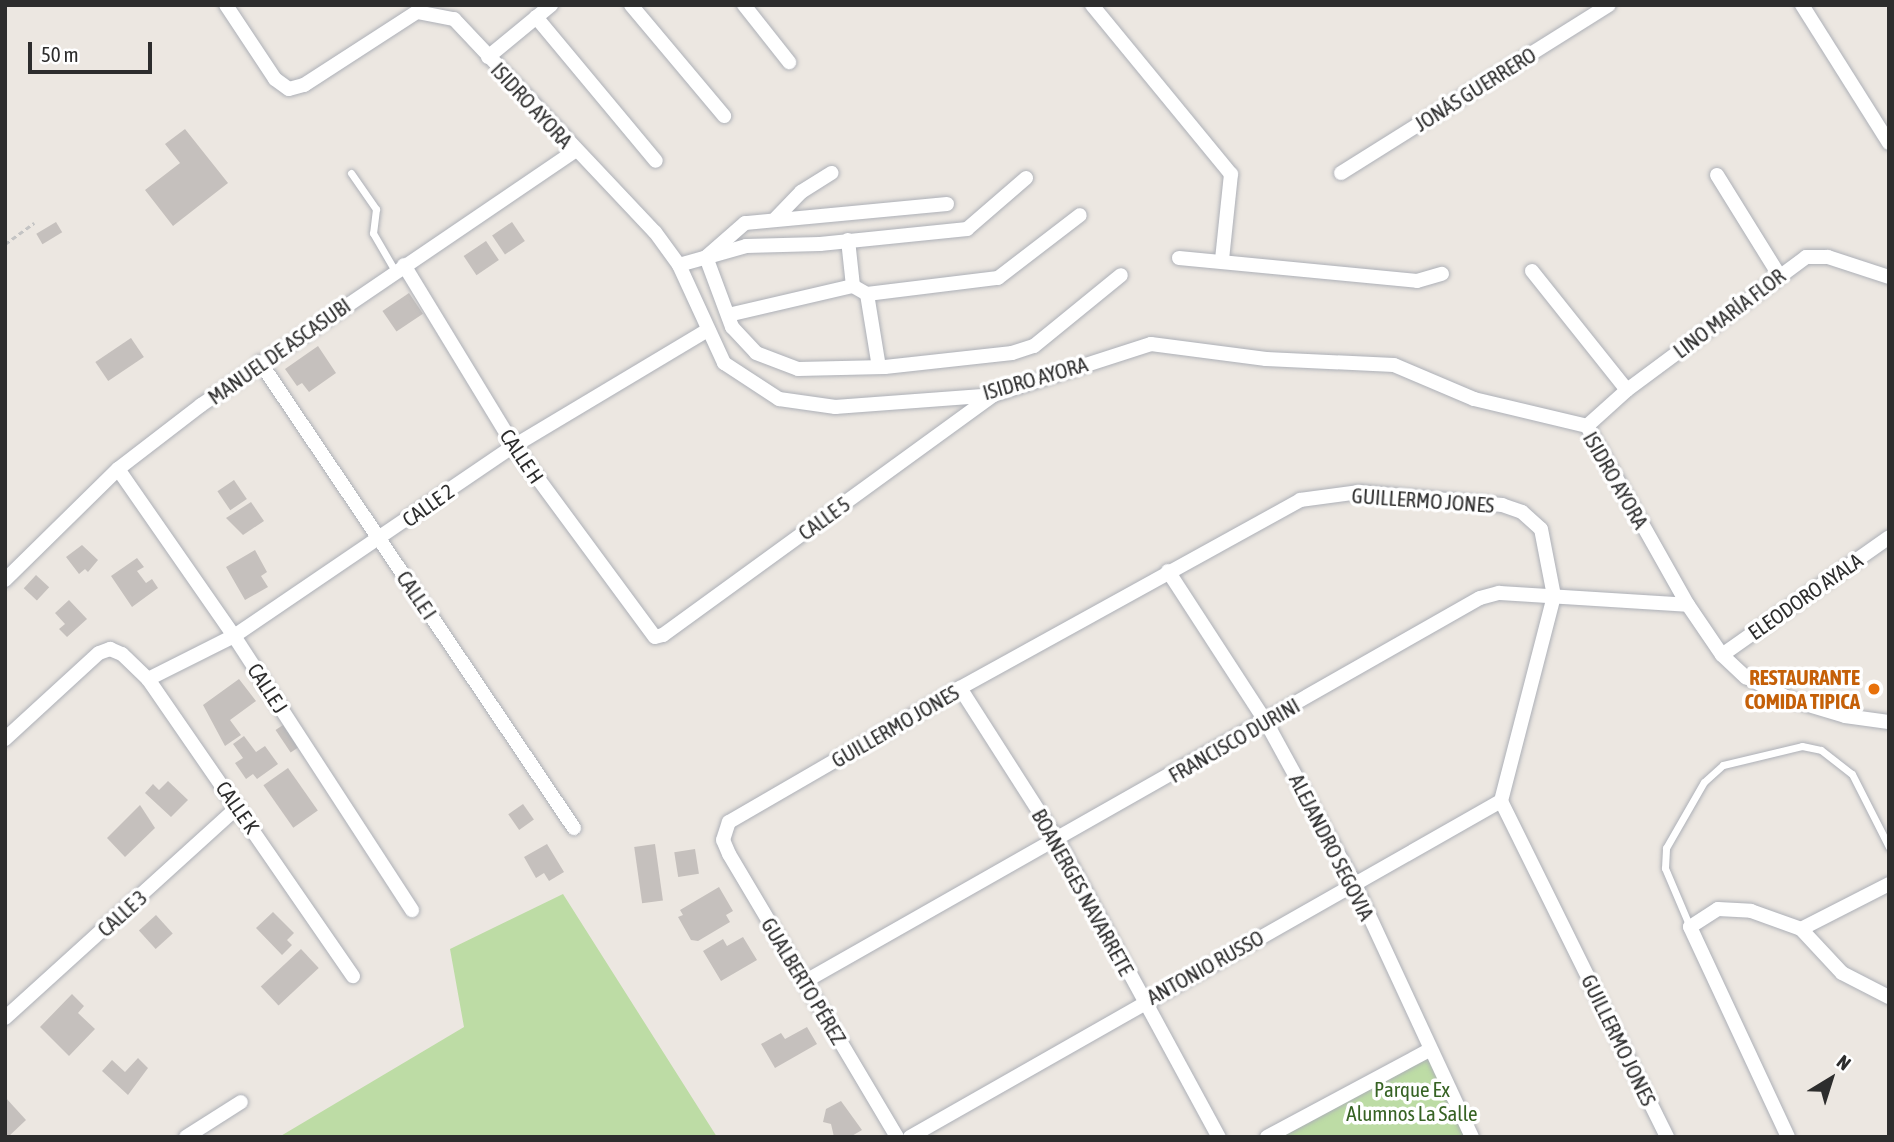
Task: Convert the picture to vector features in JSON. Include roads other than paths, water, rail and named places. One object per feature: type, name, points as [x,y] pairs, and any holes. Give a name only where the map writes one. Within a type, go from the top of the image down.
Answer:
[{"type":"street","name":"ISIDRO AYORA","points":[[226,5],[275,79],[289,89],[304,85],[417,12],[454,19],[575,151],[655,232],[679,265],[724,363],[779,399],[835,407],[993,395],[1151,344],[1266,359],[1394,365],[1474,398],[1587,426],[1688,605],[1722,655],[1746,677],[1792,700],[1845,716],[1889,722]]},
{"type":"street","points":[[488,57],[551,5]]},
{"type":"street","points":[[631,5],[724,116]]},
{"type":"street","points":[[744,5],[789,62]]},
{"type":"street","points":[[1092,5],[1231,174],[1222,259]]},
{"type":"street","name":"JONÁS GUERRERO","points":[[1341,173],[1609,5]]},
{"type":"street","points":[[1802,5],[1889,143]]},
{"type":"street","points":[[536,18],[656,161]]},
{"type":"street","name":"MANUEL DE ASCASUBI","points":[[5,580],[118,469],[260,362],[575,151]]},
{"type":"street","points":[[776,218],[801,192],[831,173]]},
{"type":"street","points":[[1717,175],[1779,275]]},
{"type":"street","points":[[679,265],[746,247],[967,229],[1026,178]]},
{"type":"street","points":[[706,257],[745,223],[947,204]]},
{"type":"street","points":[[728,315],[853,286],[867,294],[998,278],[1080,215]]},
{"type":"street","points":[[848,240],[853,286]]},
{"type":"street","name":"LINO MARÍA FLOR","points":[[1587,426],[1627,390],[1779,275],[1815,256],[1889,277]]},
{"type":"street","points":[[706,257],[728,315],[747,346],[775,363],[810,370],[879,367],[1026,350],[1121,275]]},
{"type":"street","points":[[1179,258],[1222,259],[1417,281],[1442,274]]},
{"type":"street","name":"CALLE H","points":[[400,268],[514,446],[654,637]]},
{"type":"street","points":[[1532,271],[1627,390]]},
{"type":"street","points":[[867,294],[879,367]]},
{"type":"street","name":"CALLE 2","points":[[148,679],[234,636],[514,446],[708,330]]},
{"type":"street","name":"CALLE I","points":[[260,362],[574,828]]},
{"type":"street","name":"CALLE 5","points":[[654,637],[663,635],[993,395]]},
{"type":"street","name":"CALLE J","points":[[118,469],[234,636],[412,910]]},
{"type":"street","name":"GUILLERMO JONES","points":[[729,822],[960,688],[1300,500],[1359,492],[1502,505],[1522,512],[1541,529],[1554,596],[1501,800],[1667,1137]]},
{"type":"street","name":"ELEODORO AYALA","points":[[1722,655],[1889,537]]},
{"type":"street","name":"ALEJANDRO SEGOVIA","points":[[1168,571],[1266,722],[1354,883],[1429,1050],[1472,1137]]},
{"type":"street","name":"FRANCISCO DURINI","points":[[804,982],[1058,841],[1480,598],[1499,593],[1688,605]]},
{"type":"street","name":"CALLE K","points":[[5,739],[99,653],[110,649],[122,654],[148,679],[353,976]]},
{"type":"street","name":"BOANERGES NAVARRETE","points":[[960,688],[1058,841],[1219,1137]]},
{"type":"street","name":"ANTONIO RUSSO","points":[[910,1137],[1144,1001],[1501,800]]},
{"type":"street","name":"CALLE 3","points":[[5,1018],[238,807]]},
{"type":"street","name":"GUALBERTO PÉREZ","points":[[729,822],[723,840],[729,854],[897,1137]]},
{"type":"street","points":[[1801,929],[1889,884]]},
{"type":"street","points":[[1788,1137],[1690,926],[1718,909],[1751,911],[1801,929],[1842,973],[1889,997]]},
{"type":"street","points":[[1267,1137],[1429,1050]]},
{"type":"street","points":[[186,1137],[241,1101]]},
{"type":"lane","points":[[351,173],[376,209],[373,233],[400,268]]},
{"type":"lane","points":[[1690,926],[1665,868],[1667,848],[1704,782],[1723,765],[1802,746],[1821,750],[1852,774],[1889,847]]},
{"type":"place","name":"RESTAURANTE COMIDA TIPICA","points":[[1874,689]]},
{"type":"park label","name":"Parque Ex Alumnos La Salle","points":[[1412,1101]]}]
